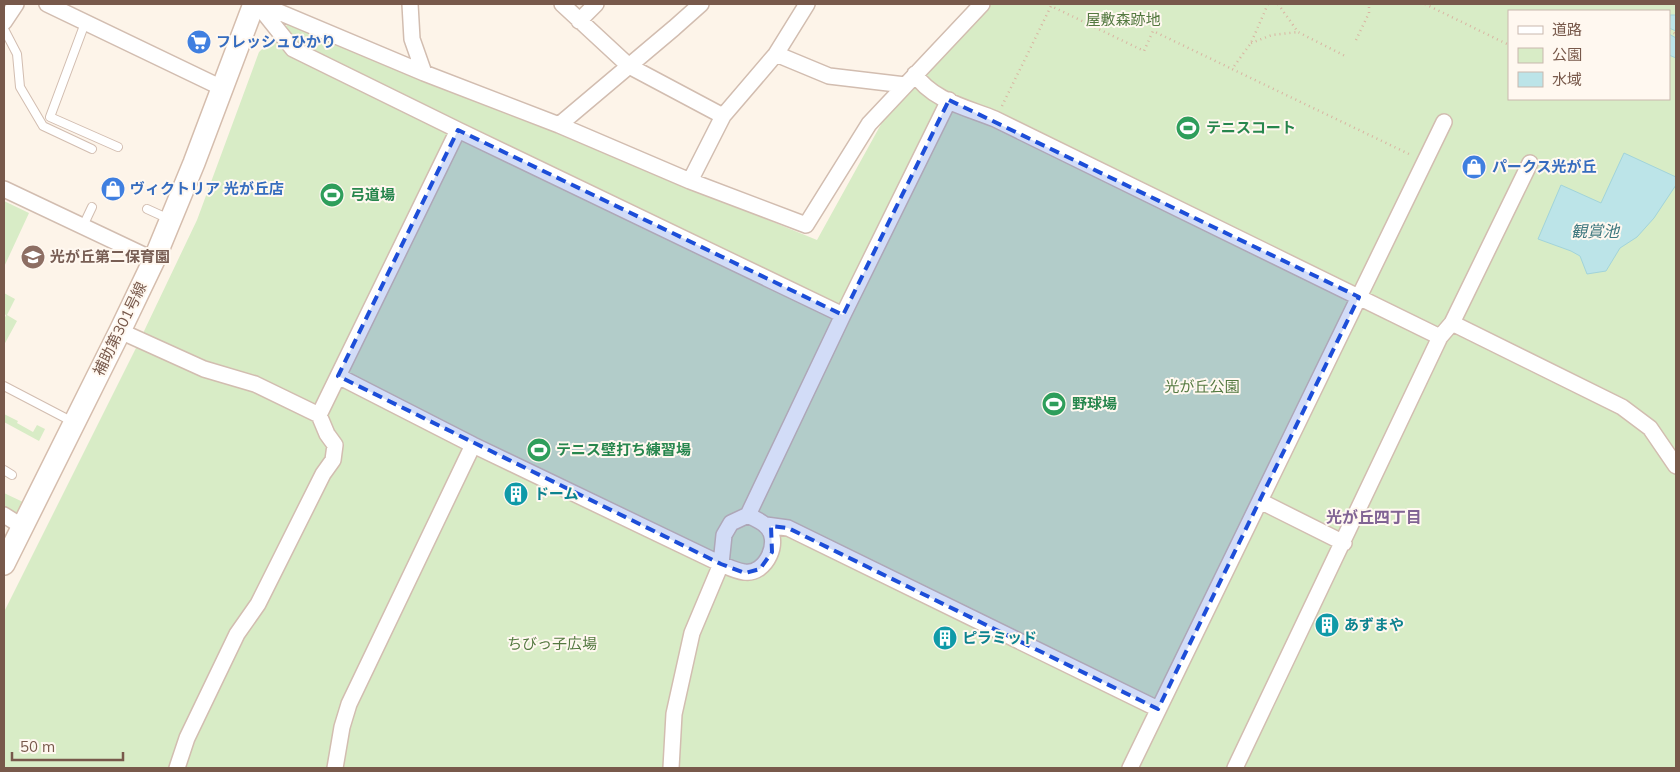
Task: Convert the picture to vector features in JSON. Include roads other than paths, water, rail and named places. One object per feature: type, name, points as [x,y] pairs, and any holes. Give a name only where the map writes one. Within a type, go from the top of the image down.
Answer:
[{"type":"street","points":[[4,22],[16,4]]},
{"type":"street","points":[[47,4],[222,88]]},
{"type":"street","points":[[257,4],[424,73],[559,125],[690,181],[806,225],[869,124],[982,4]]},
{"type":"street","points":[[257,4],[293,50],[843,315]]},
{"type":"street","name":"補助第301号線","points":[[4,564],[154,260],[257,4]]},
{"type":"street","points":[[410,4],[412,39],[424,73]]},
{"type":"street","points":[[562,4],[629,66],[724,116]]},
{"type":"street","points":[[579,21],[596,4]]},
{"type":"street","points":[[559,125],[701,4]]},
{"type":"street","points":[[690,181],[724,116],[776,54],[807,4]]},
{"type":"street","points":[[776,54],[829,76],[910,80],[920,83],[948,100],[995,119],[1440,337]]},
{"type":"street","points":[[671,768],[674,714],[692,633],[722,564],[724,535],[731,523],[748,515],[948,100]]},
{"type":"street","points":[[1130,768],[1444,122]]},
{"type":"street","points":[[320,415],[458,130]]},
{"type":"street","points":[[1235,768],[1344,543],[1440,337],[1452,323],[1530,163]]},
{"type":"street","points":[[4,189],[154,260]]},
{"type":"street","points":[[1452,323],[1622,407],[1650,428],[1676,466]]},
{"type":"street","points":[[120,331],[204,369],[255,384],[320,415],[327,434],[335,445],[333,460],[323,474],[258,604],[237,634],[187,738],[177,768]]},
{"type":"street","points":[[338,376],[473,445],[722,564],[745,573],[760,569],[772,552],[771,534],[766,525]]},
{"type":"street","points":[[336,768],[342,727],[349,704],[473,445]]},
{"type":"street","points":[[1260,501],[1344,543]]},
{"type":"street","points":[[4,515],[23,528]]},
{"type":"street","points":[[748,515],[766,525],[788,528],[1158,709]]},
{"type":"lane","points":[[85,23],[50,117],[118,147]]},
{"type":"lane","points":[[4,29],[17,54],[20,87],[44,126],[92,149]]},
{"type":"lane","points":[[83,226],[92,207]]},
{"type":"lane","points":[[148,209],[170,220]]},
{"type":"lane","points":[[4,386],[74,423]]},
{"type":"lane","points":[[4,470],[12,474]]},
{"type":"water","points":[[1670,15],[1676,15],[1676,31],[1670,28]]},
{"type":"water","points":[[1670,35],[1676,38],[1676,58],[1670,55]]},
{"type":"water","name":"観賞池","points":[[1624,153],[1676,177],[1676,185],[1654,218],[1637,237],[1620,248],[1606,271],[1587,274],[1580,256],[1538,239],[1561,185],[1601,203]]},
{"type":"place","name":"フレッシュひかり","points":[[199,42]]},
{"type":"place","name":"テニスコート","points":[[1188,128]]},
{"type":"place","name":"パークス光が丘","points":[[1474,167]]},
{"type":"place","name":"ヴィクトリア 光が丘店","points":[[113,189]]},
{"type":"place","name":"弓道場","points":[[332,195]]},
{"type":"place","name":"光が丘第二保育園","points":[[33,257]]},
{"type":"place","name":"野球場","points":[[1054,404]]},
{"type":"place","name":"テニス壁打ち練習場","points":[[539,450]]},
{"type":"place","name":"ドーム","points":[[516,494]]},
{"type":"place","name":"あずまや","points":[[1327,625]]},
{"type":"place","name":"ピラミッド","points":[[945,638]]},
{"type":"district","name":"光が丘四丁目","points":[[1374,517]]},
{"type":"park label","name":"屋敷森跡地","points":[[1123,20]]},
{"type":"park label","name":"光が丘公園","points":[[1202,387]]},
{"type":"park label","name":"ちびっ子広場","points":[[552,644]]}]
